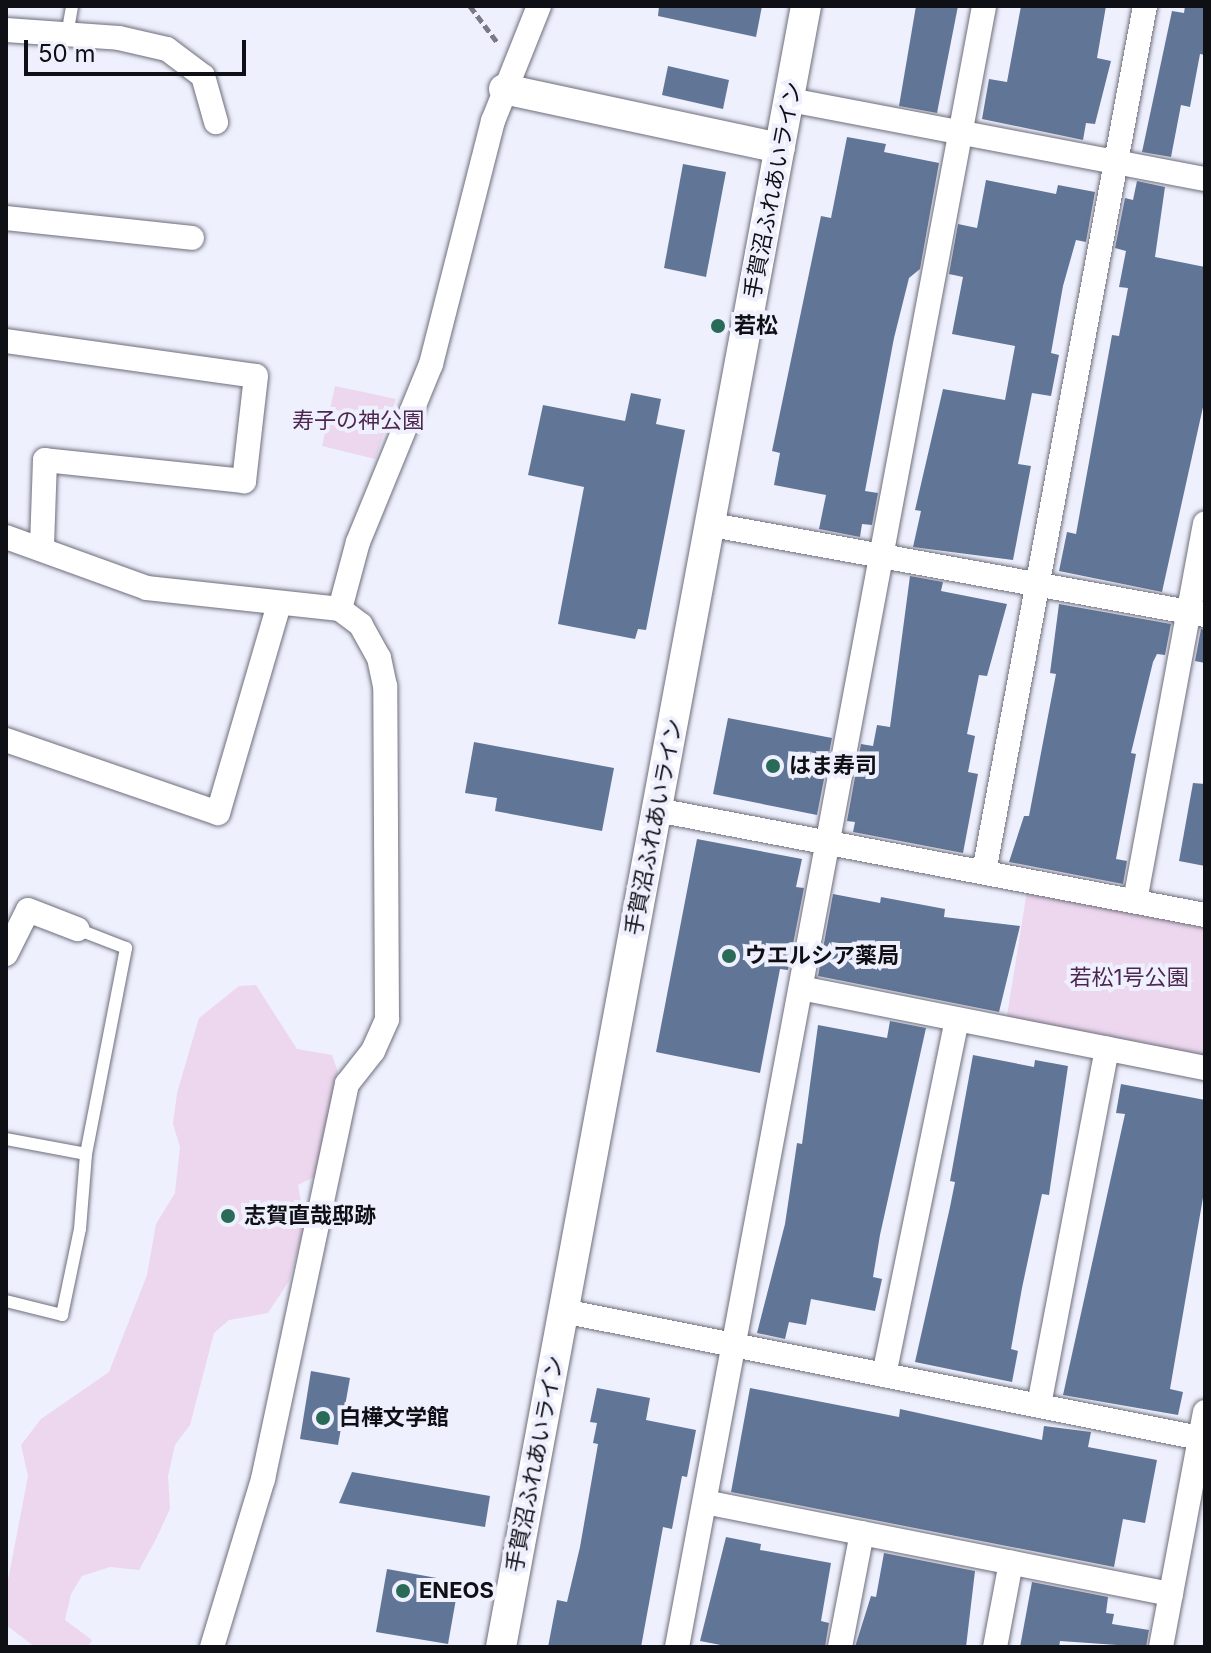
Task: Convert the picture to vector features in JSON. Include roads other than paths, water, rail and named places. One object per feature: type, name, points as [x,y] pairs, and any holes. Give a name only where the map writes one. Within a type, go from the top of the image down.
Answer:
[{"type":"street","points":[[340,609],[358,542],[431,364],[504,89],[539,6]]},
{"type":"street","name":"手賀沼ふれあいライン","points":[[501,1647],[712,525],[806,6]]},
{"type":"street","points":[[677,1647],[984,6]]},
{"type":"street","points":[[984,872],[1145,6]]},
{"type":"street","points":[[6,30],[119,38],[167,49],[203,76],[216,122]]},
{"type":"street","points":[[504,89],[780,148]]},
{"type":"street","points":[[790,100],[1205,179]]},
{"type":"street","points":[[6,218],[192,238]]},
{"type":"street","points":[[6,341],[256,376],[244,481],[45,460],[42,548]]},
{"type":"street","points":[[1135,901],[1197,614],[1205,523]]},
{"type":"street","points":[[712,525],[1197,614]]},
{"type":"street","points":[[6,537],[147,588],[279,605],[340,609],[361,625],[379,658],[385,686],[387,1019],[373,1051],[347,1084],[263,1479],[212,1647]]},
{"type":"street","points":[[6,740],[218,813],[279,605]]},
{"type":"street","points":[[657,810],[1205,915]]},
{"type":"street","points":[[6,954],[28,910],[77,929]]},
{"type":"street","points":[[801,988],[1205,1068]]},
{"type":"street","points":[[884,1375],[957,1019]]},
{"type":"street","points":[[1039,1405],[1107,1048]]},
{"type":"street","points":[[563,1311],[1202,1438]]},
{"type":"street","points":[[1161,1647],[1205,1412]]},
{"type":"street","points":[[705,1502],[1171,1594]]},
{"type":"street","points":[[840,1647],[862,1533]]},
{"type":"street","points":[[995,1647],[1011,1562]]},
{"type":"lane","points":[[67,35],[72,6]]},
{"type":"lane","points":[[6,1301],[62,1315],[80,1229],[86,1154],[126,948],[77,929]]},
{"type":"lane","points":[[6,1139],[86,1154]]},
{"type":"place","name":"若松","points":[[718,326]]},
{"type":"place","name":"はま寿司","points":[[773,766]]},
{"type":"place","name":"ウエルシア薬局","points":[[729,956]]},
{"type":"place","name":"志賀直哉邸跡","points":[[228,1216]]},
{"type":"place","name":"白樺文学館","points":[[323,1418]]},
{"type":"place","name":"ENEOS","points":[[403,1591]]},
{"type":"park label","name":"寿子の神公園","points":[[358,421]]},
{"type":"park label","name":"若松1号公園","points":[[1129,978]]}]
